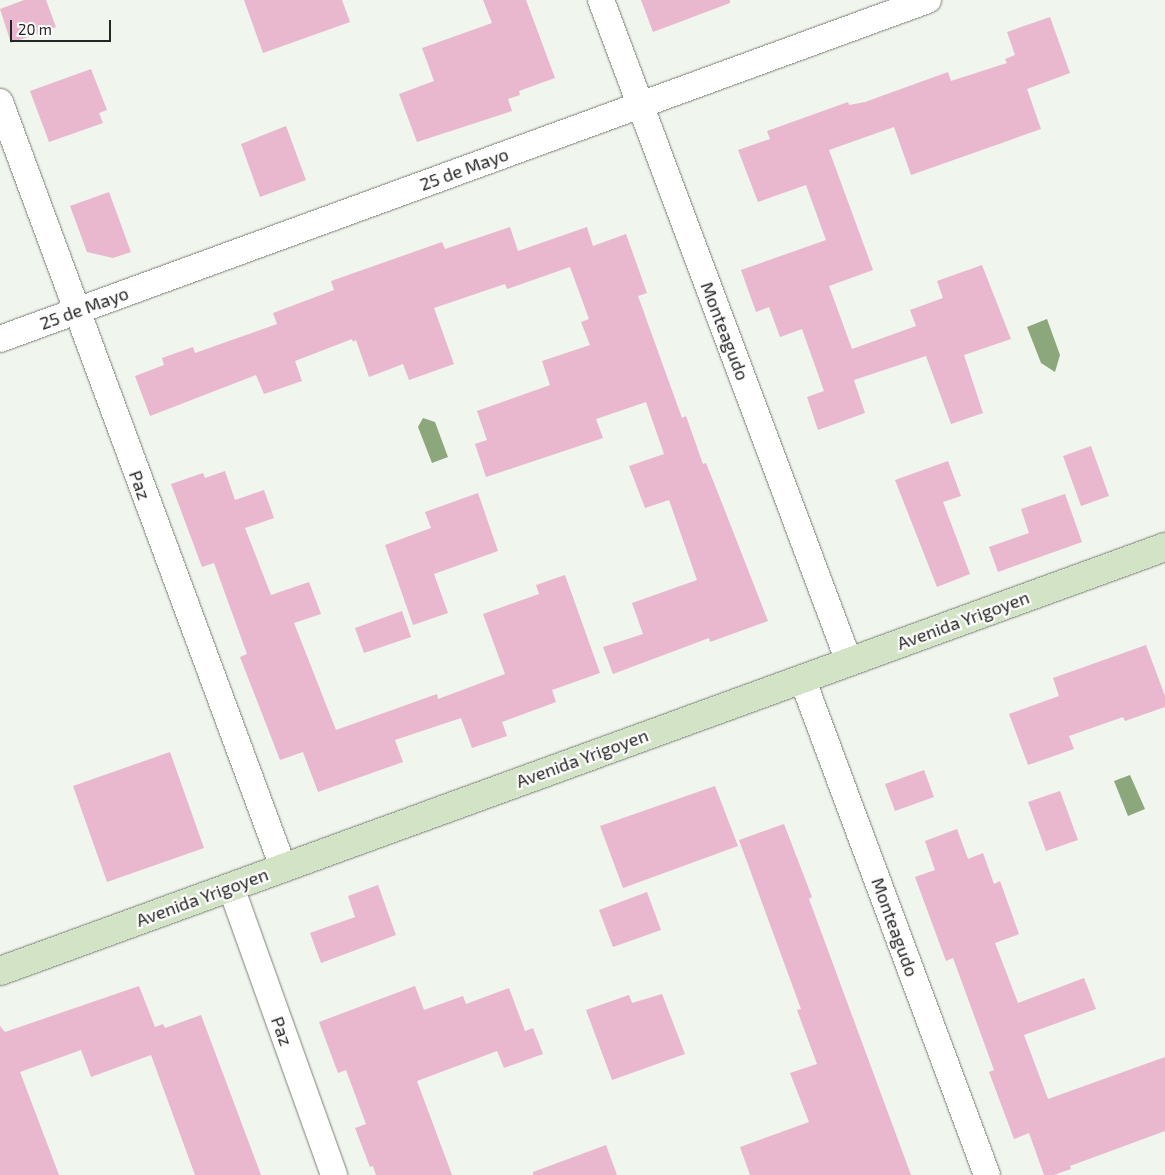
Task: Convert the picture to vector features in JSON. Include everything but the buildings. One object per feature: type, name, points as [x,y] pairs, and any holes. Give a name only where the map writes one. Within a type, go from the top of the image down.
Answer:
[{"type":"main road","name":"Avenida Yrigoyen","points":[[0,971],[1165,547]]},
{"type":"street","name":"Monteagudo","points":[[601,0],[849,662]]},
{"type":"street","name":"25 de Mayo","points":[[0,339],[928,0]]},
{"type":"street","name":"Paz","points":[[0,102],[283,868]]},
{"type":"street","name":"Monteagudo","points":[[802,678],[987,1175]]},
{"type":"street","name":"Paz","points":[[231,887],[334,1175]]},
{"type":"shaded area","points":[[1047,319],[1060,355],[1055,372],[1041,363],[1027,327]]},
{"type":"shaded area","points":[[423,418],[435,422],[448,457],[432,463],[418,427]]},
{"type":"shaded area","points":[[1130,775],[1145,809],[1128,816],[1114,781]]}]
